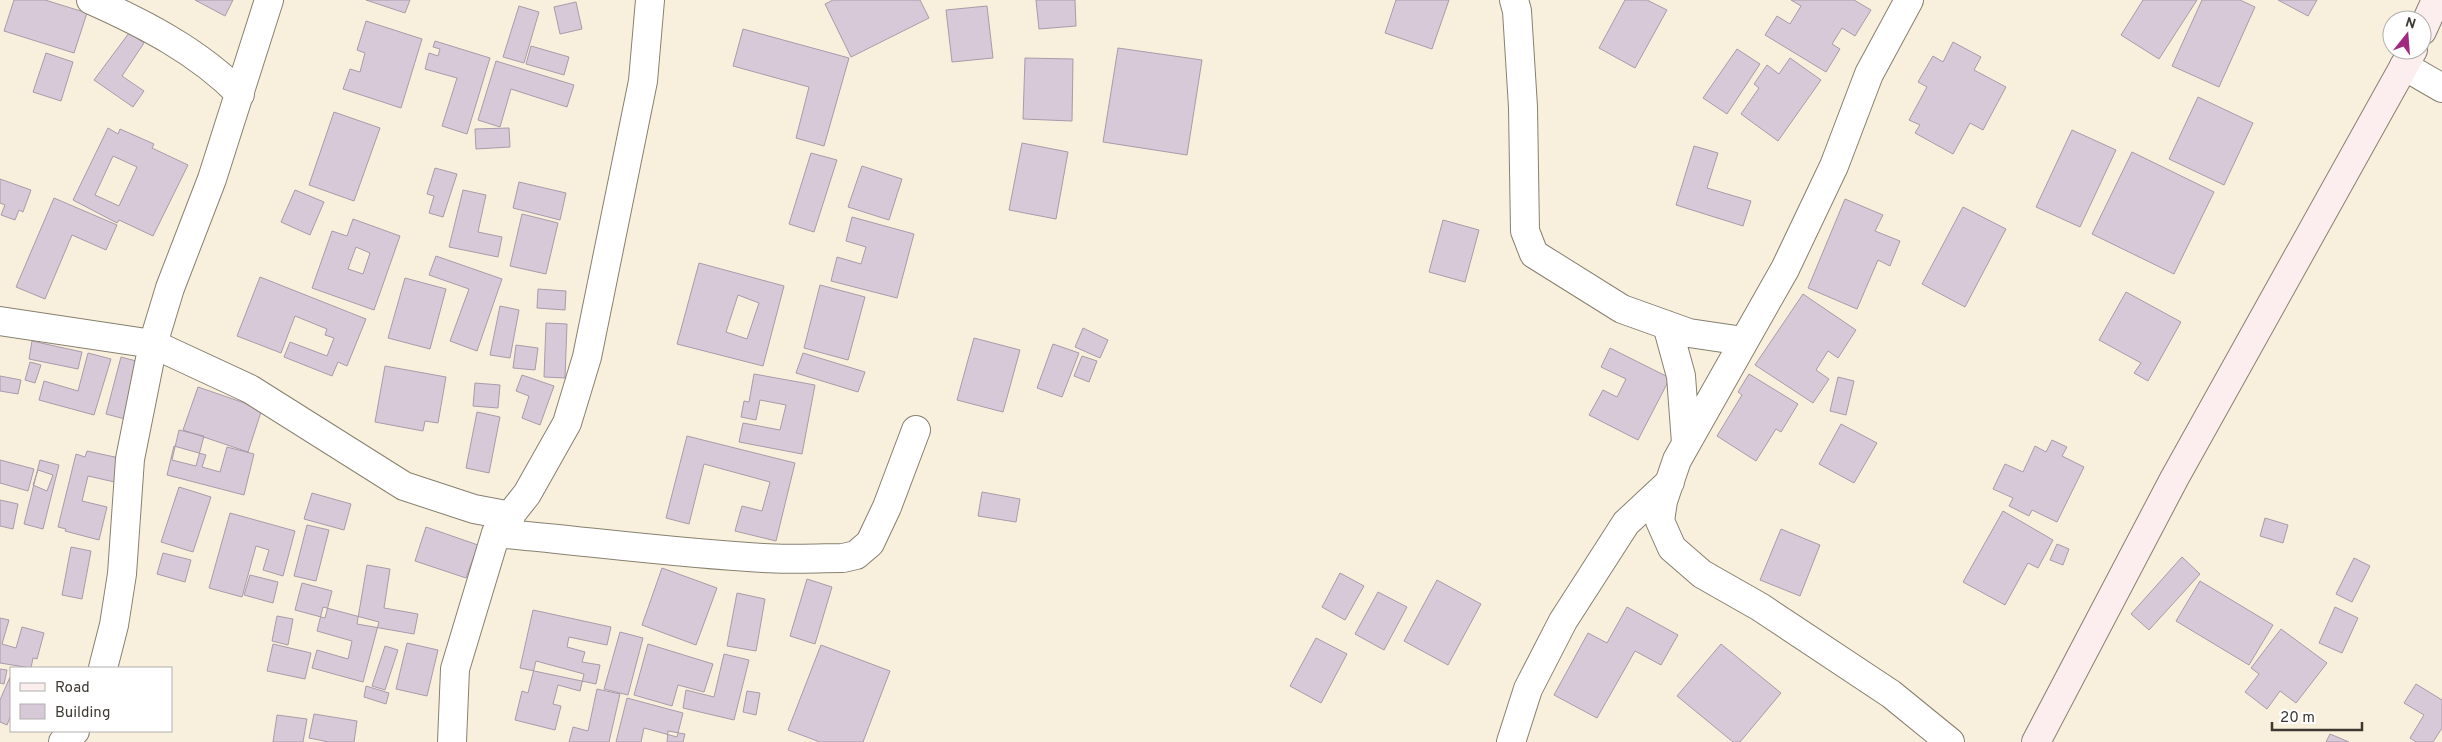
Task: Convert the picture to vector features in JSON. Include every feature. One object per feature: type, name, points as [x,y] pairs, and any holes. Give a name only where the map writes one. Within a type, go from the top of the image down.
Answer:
[{"type":"street","points":[[91,0],[128,17],[196,55],[220,73],[240,94]]},
{"type":"street","points":[[103,667],[114,625],[122,574],[130,459],[153,344],[170,288],[212,180],[269,0]]},
{"type":"street","points":[[452,742],[456,670],[504,525],[526,494],[568,423],[588,357],[643,81],[651,0]]},
{"type":"street","points":[[1514,0],[1518,11],[1523,107],[1525,231],[1534,254],[1622,309],[1689,333],[1743,341]]},
{"type":"street","points":[[1909,0],[1869,74],[1814,210],[1785,269],[1686,444],[1670,482],[1660,521],[1672,548],[1702,574],[1760,607],[1891,694],[1950,742]]},
{"type":"street","points":[[2036,742],[2174,480],[2407,60]]},
{"type":"street","points":[[2410,60],[2442,88]]},
{"type":"street","points":[[0,321],[153,344],[250,389],[404,486],[474,509],[504,525],[667,551],[765,558],[843,558],[856,555],[870,543],[887,506],[916,430]]},
{"type":"street","points":[[1667,325],[1682,376],[1686,444]]},
{"type":"street","points":[[1511,742],[1528,689],[1563,621],[1626,524],[1670,482]]},
{"type":"street","points":[[63,742],[74,732]]},
{"type":"building","points":[[14,0],[45,0],[87,13],[74,53],[4,31]]},
{"type":"building","points":[[195,0],[233,0],[225,16]]},
{"type":"building","points":[[366,0],[410,0],[405,13]]},
{"type":"building","points":[[833,0],[920,0],[929,18],[851,57],[825,4]]},
{"type":"building","points":[[1036,0],[1075,0],[1076,26],[1039,29]]},
{"type":"building","points":[[1396,0],[1449,0],[1432,49],[1385,33]]},
{"type":"building","points":[[1625,0],[1647,0],[1667,10],[1635,68],[1599,48]]},
{"type":"building","points":[[1791,0],[1854,0],[1871,10],[1855,36],[1842,28],[1832,44],[1840,49],[1826,72],[1765,35],[1777,16],[1790,24],[1801,6]]},
{"type":"building","points":[[2143,0],[2197,0],[2159,59],[2121,35]]},
{"type":"building","points":[[2202,0],[2240,0],[2255,7],[2219,87],[2172,66]]},
{"type":"building","points":[[2278,0],[2317,0],[2308,16]]},
{"type":"building","points":[[576,2],[582,29],[560,34],[554,7]]},
{"type":"building","points":[[519,6],[539,12],[524,63],[503,57]]},
{"type":"building","points":[[987,6],[993,58],[952,62],[946,10]]},
{"type":"building","points":[[366,21],[422,39],[401,108],[343,89],[350,69],[360,72],[365,53],[357,50]]},
{"type":"building","points":[[743,29],[849,58],[824,146],[796,138],[809,87],[733,66]]},
{"type":"building","points":[[129,33],[144,43],[122,76],[144,91],[133,107],[94,80]]},
{"type":"building","points":[[435,41],[490,58],[467,134],[442,126],[457,78],[425,69],[429,53],[438,56],[440,49],[433,47]]},
{"type":"building","points":[[1953,42],[1981,57],[1974,70],[2006,87],[1983,130],[1970,123],[1953,154],[1915,133],[1920,125],[1909,120],[1927,87],[1918,82],[1933,56],[1943,62]]},
{"type":"building","points":[[531,46],[569,57],[564,75],[526,64]]},
{"type":"building","points":[[1118,48],[1202,60],[1187,155],[1103,142]]},
{"type":"building","points":[[1737,49],[1760,64],[1727,114],[1703,98]]},
{"type":"building","points":[[46,53],[73,62],[61,101],[33,92]]},
{"type":"building","points":[[1025,58],[1073,59],[1072,121],[1023,119]]},
{"type":"building","points":[[1790,58],[1821,80],[1778,141],[1741,114],[1759,88],[1754,84],[1767,65],[1779,74]]},
{"type":"building","points":[[496,61],[574,85],[567,107],[511,89],[500,127],[478,120]]},
{"type":"building","points":[[2198,97],[2253,123],[2224,185],[2169,159]]},
{"type":"building","points":[[334,112],[380,128],[354,201],[309,185]]},
{"type":"building","points":[[108,128],[118,134],[120,129],[154,144],[152,148],[188,165],[153,236],[119,220],[117,223],[73,200]],"holes":[[[113,156],[137,167],[119,206],[95,195]]]},
{"type":"building","points":[[509,128],[510,147],[476,149],[475,129]]},
{"type":"building","points":[[2072,130],[2116,150],[2080,227],[2036,207]]},
{"type":"building","points":[[1022,143],[1068,152],[1056,219],[1009,210]]},
{"type":"building","points":[[1694,146],[1718,153],[1707,188],[1751,201],[1743,226],[1676,205]]},
{"type":"building","points":[[2132,152],[2214,192],[2174,274],[2092,234]]},
{"type":"building","points":[[811,153],[837,160],[814,232],[789,224]]},
{"type":"building","points":[[862,166],[902,179],[889,220],[848,207]]},
{"type":"building","points":[[435,168],[457,174],[443,217],[429,213],[434,196],[427,194]]},
{"type":"building","points":[[0,179],[31,190],[23,212],[19,210],[15,220],[1,215],[5,205],[0,203]]},
{"type":"building","points":[[519,182],[566,193],[560,220],[513,208]]},
{"type":"building","points":[[295,190],[324,202],[310,235],[281,222]]},
{"type":"building","points":[[463,190],[486,195],[478,232],[502,237],[498,257],[449,247]]},
{"type":"building","points":[[54,198],[117,225],[106,250],[72,235],[45,299],[16,287]]},
{"type":"building","points":[[1845,199],[1883,215],[1875,231],[1900,241],[1890,266],[1878,260],[1857,309],[1808,288]]},
{"type":"building","points":[[1963,207],[2006,229],[1965,307],[1922,284]]},
{"type":"building","points":[[522,214],[558,223],[546,274],[510,266]]},
{"type":"building","points":[[852,217],[914,234],[897,298],[831,281],[837,257],[861,264],[866,247],[846,241]]},
{"type":"building","points":[[353,219],[400,236],[374,310],[312,288],[332,231],[347,236]],"holes":[[[356,247],[370,253],[363,274],[348,269]]]},
{"type":"building","points":[[1443,220],[1479,230],[1465,282],[1429,272]]},
{"type":"building","points":[[436,256],[502,279],[477,351],[450,341],[469,289],[429,275]]},
{"type":"building","points":[[699,263],[784,286],[763,366],[677,344]],"holes":[[[738,295],[759,303],[747,339],[726,332]]]},
{"type":"building","points":[[260,277],[366,319],[347,366],[338,362],[332,376],[284,357],[290,342],[327,356],[334,338],[325,335],[327,329],[295,316],[281,353],[237,336]]},
{"type":"building","points":[[405,278],[446,289],[430,349],[388,338]]},
{"type":"building","points":[[820,285],[865,297],[848,360],[804,348]]},
{"type":"building","points":[[538,289],[566,291],[565,310],[537,308]]},
{"type":"building","points":[[2126,292],[2181,322],[2148,381],[2134,373],[2141,363],[2099,340]]},
{"type":"building","points":[[1803,294],[1856,330],[1838,358],[1828,351],[1816,370],[1829,379],[1813,403],[1755,365]]},
{"type":"building","points":[[500,306],[519,310],[510,358],[490,355]]},
{"type":"building","points":[[546,323],[567,324],[565,378],[544,377]]},
{"type":"building","points":[[1083,328],[1108,340],[1100,358],[1075,347]]},
{"type":"building","points":[[974,338],[1020,350],[1003,412],[957,400]]},
{"type":"building","points":[[32,341],[82,352],[78,369],[29,359]]},
{"type":"building","points":[[1053,344],[1079,353],[1062,397],[1037,388]]},
{"type":"building","points":[[516,345],[538,348],[535,370],[513,368]]},
{"type":"building","points":[[1610,348],[1670,378],[1638,440],[1589,415],[1603,390],[1617,397],[1626,379],[1601,367]]},
{"type":"building","points":[[88,353],[111,359],[94,415],[39,400],[44,381],[78,391]]},
{"type":"building","points":[[803,353],[865,372],[858,392],[796,373]]},
{"type":"building","points":[[1082,356],[1097,361],[1089,382],[1074,376]]},
{"type":"building","points":[[121,357],[140,362],[125,419],[106,414]]},
{"type":"building","points":[[30,362],[41,365],[35,383],[25,380]]},
{"type":"building","points":[[385,366],[446,377],[438,423],[425,421],[423,431],[375,422]]},
{"type":"building","points":[[754,374],[815,385],[802,454],[739,442],[743,423],[780,430],[786,405],[760,400],[756,420],[741,417],[744,401],[749,402]]},
{"type":"building","points":[[1749,374],[1798,404],[1781,432],[1776,429],[1756,461],[1717,436],[1742,395],[1738,392]]},
{"type":"building","points":[[522,375],[554,386],[540,425],[522,418],[529,396],[516,391]]},
{"type":"building","points":[[0,376],[21,380],[18,394],[0,391]]},
{"type":"building","points":[[1838,377],[1854,381],[1846,415],[1830,411]]},
{"type":"building","points":[[475,383],[500,385],[498,408],[473,406]]},
{"type":"building","points":[[198,387],[262,409],[248,452],[183,430]]},
{"type":"building","points":[[477,412],[500,417],[489,473],[466,468]]},
{"type":"building","points":[[1841,424],[1877,443],[1854,483],[1819,464]]},
{"type":"building","points":[[179,430],[204,436],[196,466],[172,460]]},
{"type":"building","points":[[687,436],[795,463],[776,541],[735,531],[742,506],[762,511],[770,482],[704,464],[689,524],[666,518]]},
{"type":"building","points":[[2052,440],[2067,447],[2062,456],[2084,467],[2057,522],[2032,510],[2029,516],[2009,506],[2013,498],[1993,489],[2005,464],[2023,472],[2035,446],[2046,452]]},
{"type":"building","points":[[174,446],[206,455],[202,467],[220,472],[227,447],[254,454],[244,495],[167,475]]},
{"type":"building","points":[[87,451],[124,459],[119,483],[88,476],[82,501],[107,507],[99,540],[65,531],[66,529],[58,527],[76,454],[85,457]]},
{"type":"building","points":[[0,460],[34,469],[28,491],[0,483]]},
{"type":"building","points":[[40,460],[59,465],[43,529],[24,524]]},
{"type":"building","points":[[38,470],[53,475],[47,491],[33,485]]},
{"type":"building","points":[[179,487],[211,497],[193,552],[161,542]]},
{"type":"building","points":[[982,492],[1020,499],[1016,522],[978,516]]},
{"type":"building","points":[[312,493],[351,504],[344,530],[304,519]]},
{"type":"building","points":[[0,500],[18,504],[13,529],[0,526]]},
{"type":"building","points":[[2003,511],[2053,540],[2038,568],[2028,563],[2005,605],[1963,582]]},
{"type":"building","points":[[230,513],[295,531],[283,576],[263,570],[269,550],[256,546],[242,597],[209,588]]},
{"type":"building","points":[[2265,518],[2288,525],[2283,543],[2260,536]]},
{"type":"building","points":[[307,525],[329,530],[316,581],[294,576]]},
{"type":"building","points":[[426,527],[478,545],[466,578],[415,561]]},
{"type":"building","points":[[1781,529],[1820,545],[1800,596],[1760,580]]},
{"type":"building","points":[[2057,544],[2069,549],[2063,565],[2050,560]]},
{"type":"building","points":[[71,547],[91,551],[82,599],[62,595]]},
{"type":"building","points":[[163,553],[191,560],[185,582],[157,574]]},
{"type":"building","points":[[2182,557],[2200,574],[2149,630],[2131,614]]},
{"type":"building","points":[[2354,558],[2370,566],[2352,602],[2336,594]]},
{"type":"building","points":[[367,565],[390,569],[384,608],[418,614],[414,634],[357,624]]},
{"type":"building","points":[[662,568],[717,588],[696,645],[642,625]]},
{"type":"building","points":[[1340,573],[1364,586],[1345,620],[1322,607]]},
{"type":"building","points":[[250,575],[278,582],[273,603],[244,595]]},
{"type":"building","points":[[807,579],[832,587],[815,644],[790,636]]},
{"type":"building","points":[[1437,580],[1481,604],[1448,665],[1404,641]]},
{"type":"building","points":[[2200,581],[2273,625],[2249,665],[2176,621]]},
{"type":"building","points":[[302,583],[332,591],[325,618],[295,610]]},
{"type":"building","points":[[1378,592],[1407,607],[1384,650],[1355,634]]},
{"type":"building","points":[[737,593],[765,599],[756,651],[727,646]]},
{"type":"building","points":[[323,607],[379,622],[363,682],[312,668],[317,650],[348,659],[352,641],[317,631]]},
{"type":"building","points":[[1627,607],[1678,635],[1661,665],[1635,651],[1597,718],[1554,695],[1588,633],[1607,643]]},
{"type":"building","points":[[2335,607],[2358,618],[2342,653],[2319,643]]},
{"type":"building","points":[[533,610],[611,627],[607,645],[569,637],[567,647],[585,652],[582,662],[600,665],[596,684],[520,668]]},
{"type":"building","points":[[277,616],[293,619],[288,645],[272,641]]},
{"type":"building","points":[[0,618],[9,620],[2,644],[16,648],[22,627],[44,633],[37,659],[33,658],[31,667],[0,663]]},
{"type":"building","points":[[2281,629],[2327,663],[2296,703],[2280,691],[2267,709],[2245,692],[2259,674],[2251,668]]},
{"type":"building","points":[[620,632],[643,638],[628,695],[604,689]]},
{"type":"building","points":[[1316,638],[1347,654],[1321,703],[1290,686]]},
{"type":"building","points":[[407,643],[438,650],[427,696],[396,689]]},
{"type":"building","points":[[273,644],[311,653],[305,679],[267,671]]},
{"type":"building","points":[[648,644],[713,664],[704,692],[678,685],[672,706],[634,695]]},
{"type":"building","points":[[1721,644],[1781,693],[1740,742],[1733,742],[1677,696]]},
{"type":"building","points":[[821,645],[890,671],[863,742],[820,742],[788,730]]},
{"type":"building","points":[[385,646],[398,650],[385,690],[372,686]]},
{"type":"building","points":[[724,654],[749,660],[734,720],[683,708],[686,690],[714,697]]},
{"type":"building","points":[[536,661],[584,674],[580,691],[558,685],[553,704],[561,706],[555,730],[515,720],[522,691],[528,693]]},
{"type":"building","points":[[0,669],[7,670],[4,684],[0,683]]},
{"type":"building","points":[[10,677],[10,718],[7,725],[0,722],[0,700]]},
{"type":"building","points":[[2416,684],[2442,700],[2442,728],[2433,742],[2416,742],[2410,738],[2424,715],[2404,703]]},
{"type":"building","points":[[366,686],[389,693],[386,704],[364,697]]},
{"type":"building","points":[[597,689],[620,694],[609,742],[569,742],[573,727],[588,731]]},
{"type":"building","points":[[747,691],[760,693],[756,715],[743,712]]},
{"type":"building","points":[[627,698],[683,713],[677,737],[644,728],[641,742],[616,742]]},
{"type":"building","points":[[314,714],[357,721],[354,742],[329,742],[309,738]]},
{"type":"building","points":[[277,715],[307,719],[303,742],[273,742]]},
{"type":"building","points":[[668,731],[685,734],[683,742],[667,742]]},
{"type":"building","points":[[2330,734],[2349,742],[2326,742]]}]
